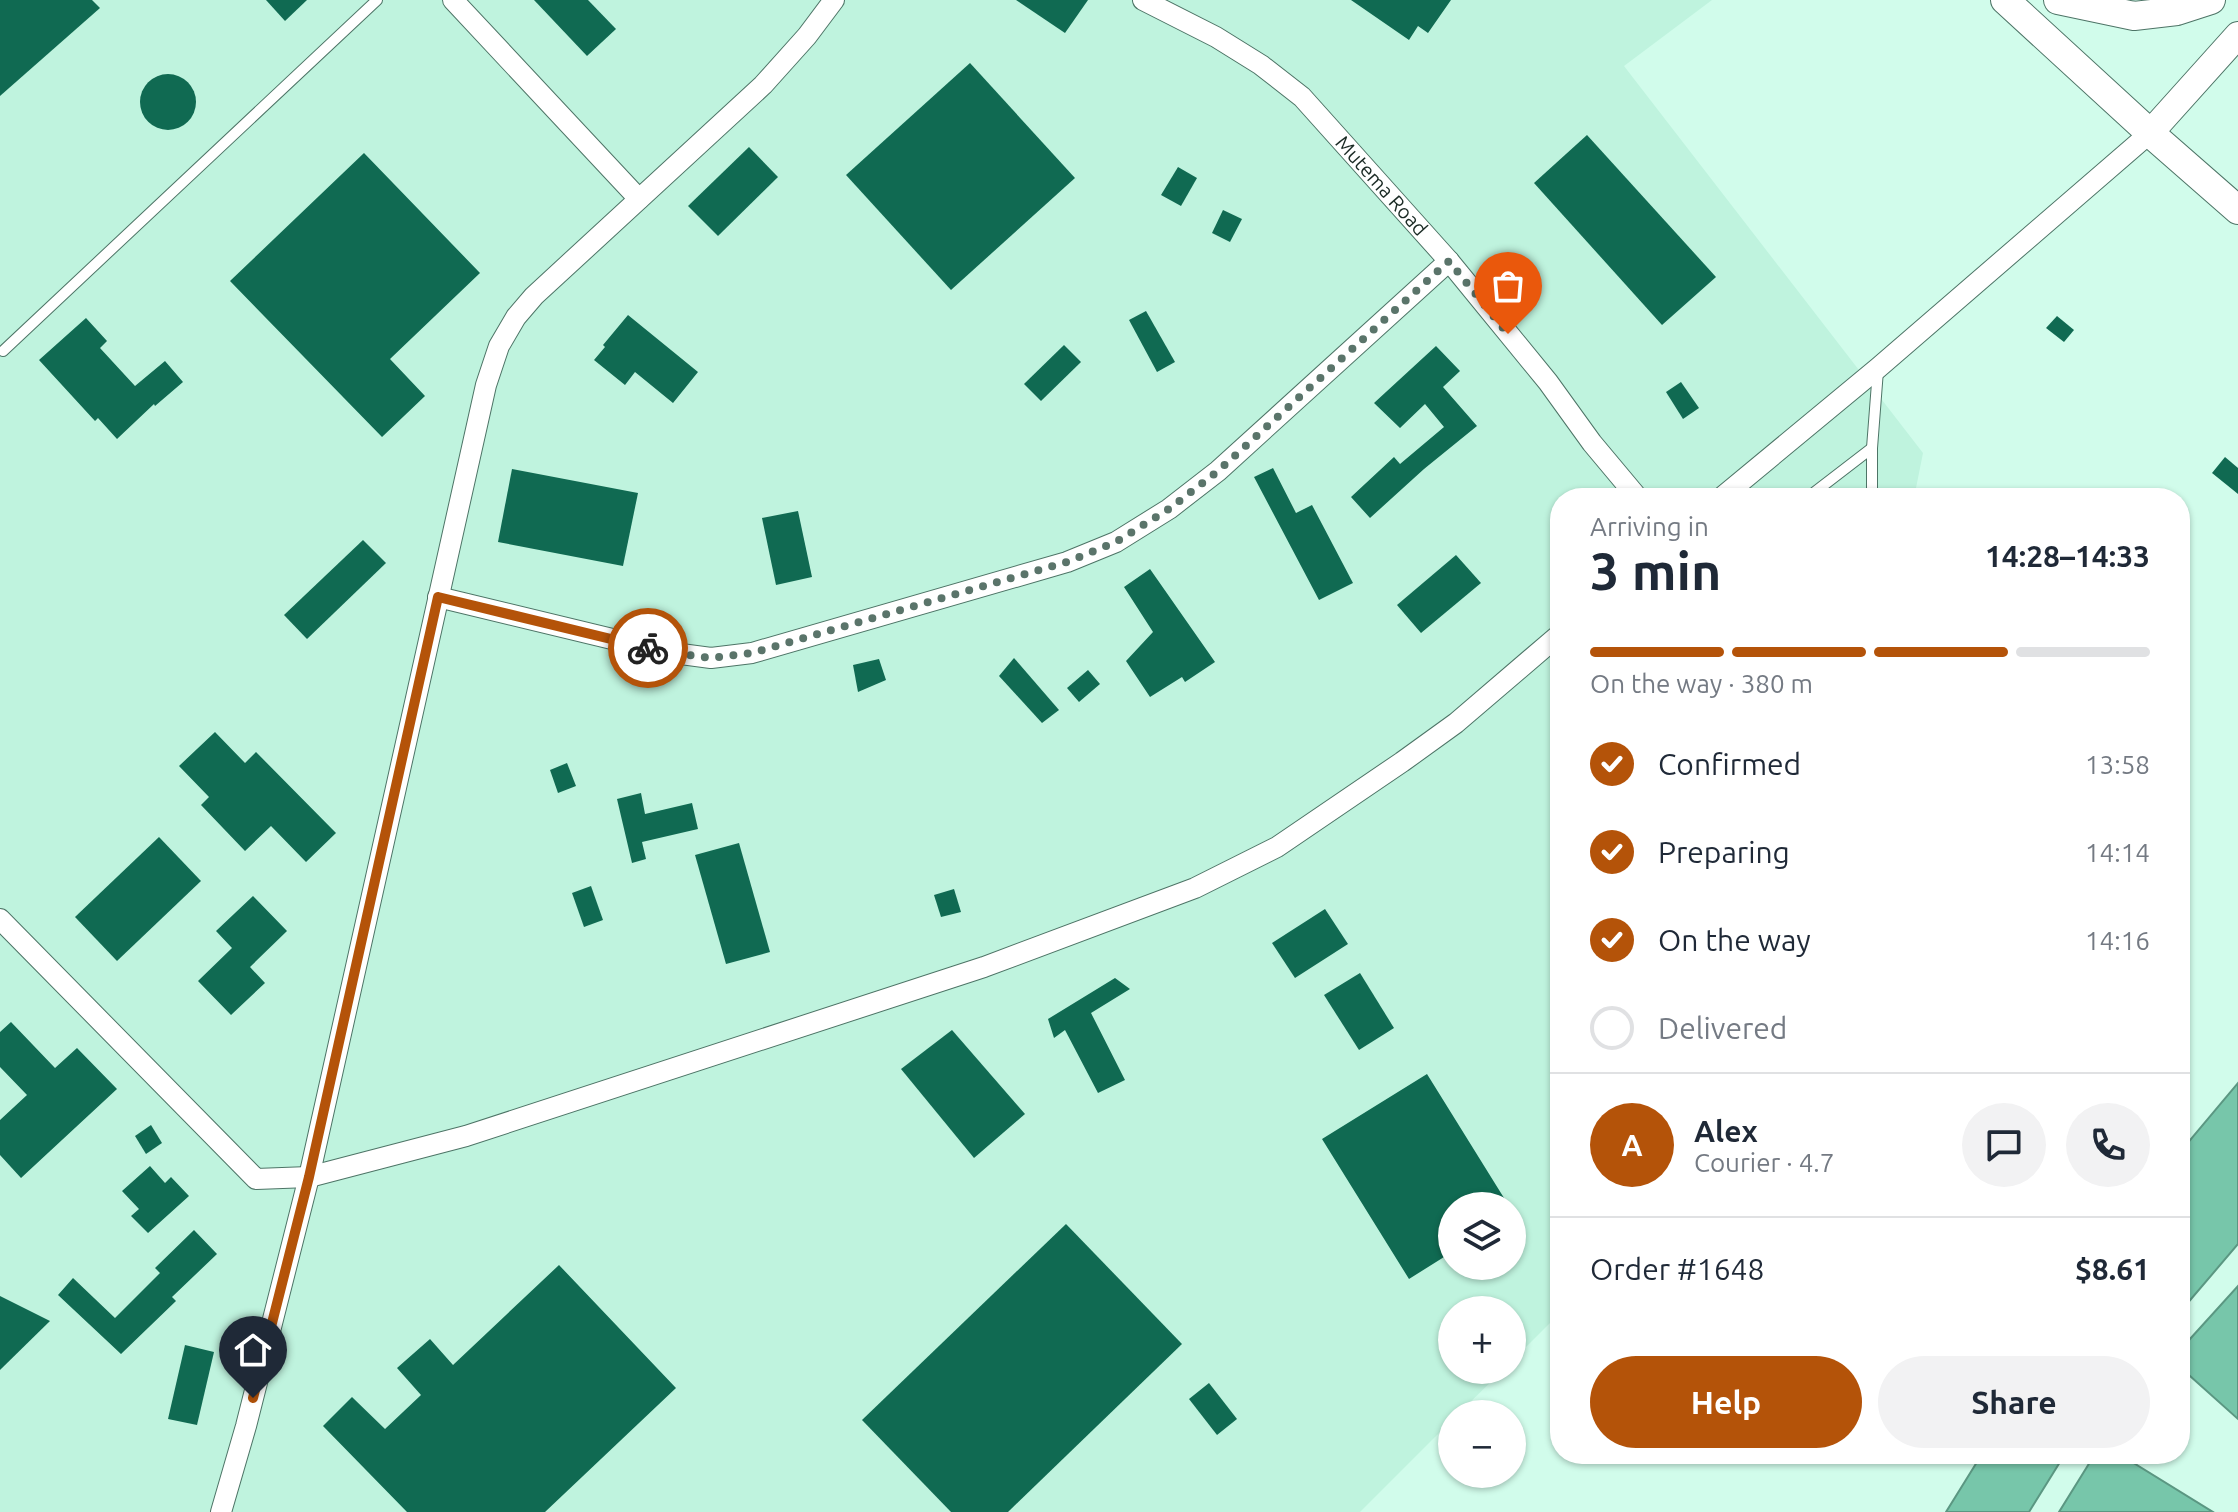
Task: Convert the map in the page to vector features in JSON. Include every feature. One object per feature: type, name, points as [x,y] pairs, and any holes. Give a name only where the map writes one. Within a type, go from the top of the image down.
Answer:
[{"type":"main road","points":[[2005,0],[2238,210]]},
{"type":"main road","points":[[2058,0],[2134,16],[2177,11],[2211,0]]},
{"type":"street","points":[[453,0],[639,199]]},
{"type":"street","points":[[221,1512],[309,1177],[486,385],[499,346],[516,317],[534,296],[763,85],[834,0]]},
{"type":"street","name":"Mutema Road","points":[[1143,0],[1216,37],[1261,65],[1302,97],[1449,261],[1630,488]]},
{"type":"street","points":[[1733,488],[1878,368],[2150,133],[2238,35]]},
{"type":"street","points":[[438,597],[666,652],[711,658],[752,653],[1067,562],[1116,542],[1169,509],[1218,471],[1449,261]]},
{"type":"street","points":[[0,919],[256,1179],[309,1177],[466,1136],[969,972],[1195,888],[1277,847],[1402,762],[1456,723],[1550,643]]},
{"type":"lane","points":[[3,351],[377,0]]},
{"type":"lane","points":[[1872,488],[1878,368]]},
{"type":"lane","points":[[1820,488],[1872,448]]},
{"type":"shaded area","points":[[0,0],[1712,0],[1624,66],[1923,453],[1916,488],[1550,488],[1550,1323],[1526,1347],[1526,1296],[1438,1296],[1438,1384],[1489,1384],[1472,1400],[1438,1400],[1438,1434],[1360,1512],[0,1512]]},
{"type":"shaded area","points":[[2238,1083],[2238,1244],[2190,1300],[2190,1140]]},
{"type":"shaded area","points":[[2238,1286],[2238,1419],[2190,1376],[2190,1339]]},
{"type":"shaded area","points":[[1976,1464],[2059,1464],[2029,1512],[1946,1512]]},
{"type":"shaded area","points":[[2089,1464],[2135,1464],[2213,1512],[2059,1512]]},
{"type":"building","points":[[0,0],[92,0],[100,8],[0,96]]},
{"type":"building","points":[[266,0],[307,0],[285,21]]},
{"type":"building","points":[[534,0],[588,0],[616,29],[587,56]]},
{"type":"building","points":[[1016,0],[1088,0],[1065,33]]},
{"type":"building","points":[[1351,0],[1451,0],[1428,33],[1418,26],[1409,40]]},
{"type":"building","points":[[970,63],[1075,178],[951,290],[846,175]]},
{"type":"building","points":[[168,74],[188,82],[196,102],[188,122],[168,130],[148,122],[140,102],[148,82]]},
{"type":"building","points":[[1587,135],[1716,277],[1662,325],[1534,183]]},
{"type":"building","points":[[749,147],[778,177],[718,236],[688,206]]},
{"type":"building","points":[[364,153],[480,273],[390,359],[425,396],[382,437],[230,281]]},
{"type":"building","points":[[1178,167],[1197,178],[1181,206],[1161,195]]},
{"type":"building","points":[[1223,210],[1242,219],[1230,242],[1212,233]]},
{"type":"building","points":[[1146,311],[1175,362],[1157,372],[1129,320]]},
{"type":"building","points":[[628,315],[698,372],[673,403],[635,372],[625,385],[594,360]]},
{"type":"building","points":[[2057,316],[2074,330],[2064,342],[2046,328]]},
{"type":"building","points":[[86,318],[107,341],[100,348],[135,386],[165,361],[183,382],[117,439],[98,418],[95,421],[39,360]]},
{"type":"building","points":[[1064,345],[1081,362],[1041,401],[1024,384]]},
{"type":"building","points":[[1436,346],[1460,371],[1443,387],[1477,426],[1370,518],[1351,497],[1394,457],[1400,464],[1444,427],[1425,404],[1400,428],[1374,403]]},
{"type":"building","points":[[1681,382],[1699,408],[1683,419],[1666,392]]},
{"type":"building","points":[[2225,457],[2238,468],[2238,494],[2212,473]]},
{"type":"building","points":[[1273,468],[1296,513],[1312,505],[1353,583],[1319,600],[1254,477]]},
{"type":"building","points":[[512,469],[638,493],[623,566],[498,542]]},
{"type":"building","points":[[798,511],[812,577],[776,585],[762,518]]},
{"type":"building","points":[[363,540],[386,563],[307,639],[284,615]]},
{"type":"building","points":[[1456,555],[1481,583],[1421,633],[1397,605]]},
{"type":"building","points":[[1150,569],[1215,662],[1185,682],[1182,677],[1150,697],[1126,661],[1153,632],[1124,587]]},
{"type":"building","points":[[1014,658],[1059,710],[1042,723],[999,676]]},
{"type":"building","points":[[879,659],[886,680],[858,692],[853,665]]},
{"type":"building","points":[[1088,670],[1100,684],[1079,702],[1067,688]]},
{"type":"building","points":[[215,732],[245,763],[256,752],[336,833],[306,862],[271,826],[245,851],[201,805],[209,797],[179,766]]},
{"type":"building","points":[[567,763],[576,786],[558,793],[550,770]]},
{"type":"building","points":[[641,793],[645,814],[692,803],[698,829],[642,842],[646,859],[632,863],[617,799]]},
{"type":"building","points":[[159,837],[201,881],[117,961],[75,917]]},
{"type":"building","points":[[739,843],[770,952],[726,964],[695,855]]},
{"type":"building","points":[[591,886],[603,920],[584,927],[572,893]]},
{"type":"building","points":[[954,889],[961,912],[941,917],[934,895]]},
{"type":"building","points":[[253,896],[287,931],[250,967],[265,983],[231,1015],[198,981],[232,948],[216,931]]},
{"type":"building","points":[[1325,909],[1348,944],[1295,978],[1272,943]]},
{"type":"building","points":[[1360,973],[1394,1028],[1359,1050],[1324,995]]},
{"type":"building","points":[[1115,978],[1130,989],[1091,1013],[1125,1080],[1098,1093],[1065,1030],[1054,1038],[1048,1019]]},
{"type":"building","points":[[11,1022],[55,1068],[77,1048],[117,1089],[21,1178],[0,1155],[0,1120],[27,1095],[0,1067],[0,1032]]},
{"type":"building","points":[[952,1030],[1025,1114],[974,1158],[901,1069]]},
{"type":"building","points":[[1427,1074],[1500,1192],[1438,1192],[1438,1261],[1409,1279],[1322,1139]]},
{"type":"building","points":[[151,1125],[162,1143],[146,1154],[135,1136]]},
{"type":"building","points":[[150,1166],[165,1183],[171,1177],[189,1196],[148,1233],[131,1216],[139,1209],[122,1191]]},
{"type":"building","points":[[1066,1224],[1182,1344],[1008,1512],[951,1512],[862,1420]]},
{"type":"building","points":[[194,1230],[217,1254],[172,1297],[176,1301],[121,1354],[58,1295],[73,1278],[115,1318],[160,1273],[155,1268]]},
{"type":"building","points":[[559,1265],[676,1388],[545,1512],[407,1512],[323,1426],[352,1397],[385,1429],[421,1395],[397,1368],[430,1339],[453,1365]]},
{"type":"building","points":[[0,1296],[50,1321],[0,1370]]},
{"type":"building","points":[[185,1345],[214,1352],[197,1425],[168,1419]]},
{"type":"building","points":[[1209,1383],[1237,1419],[1217,1435],[1189,1399]]},
{"type":"way so far","points":[[648,648],[711,658],[752,653],[1067,562],[1116,542],[1169,509],[1218,471],[1449,261],[1508,334]]},
{"type":"route","points":[[253,1398],[309,1177],[438,597],[648,648]]}]
